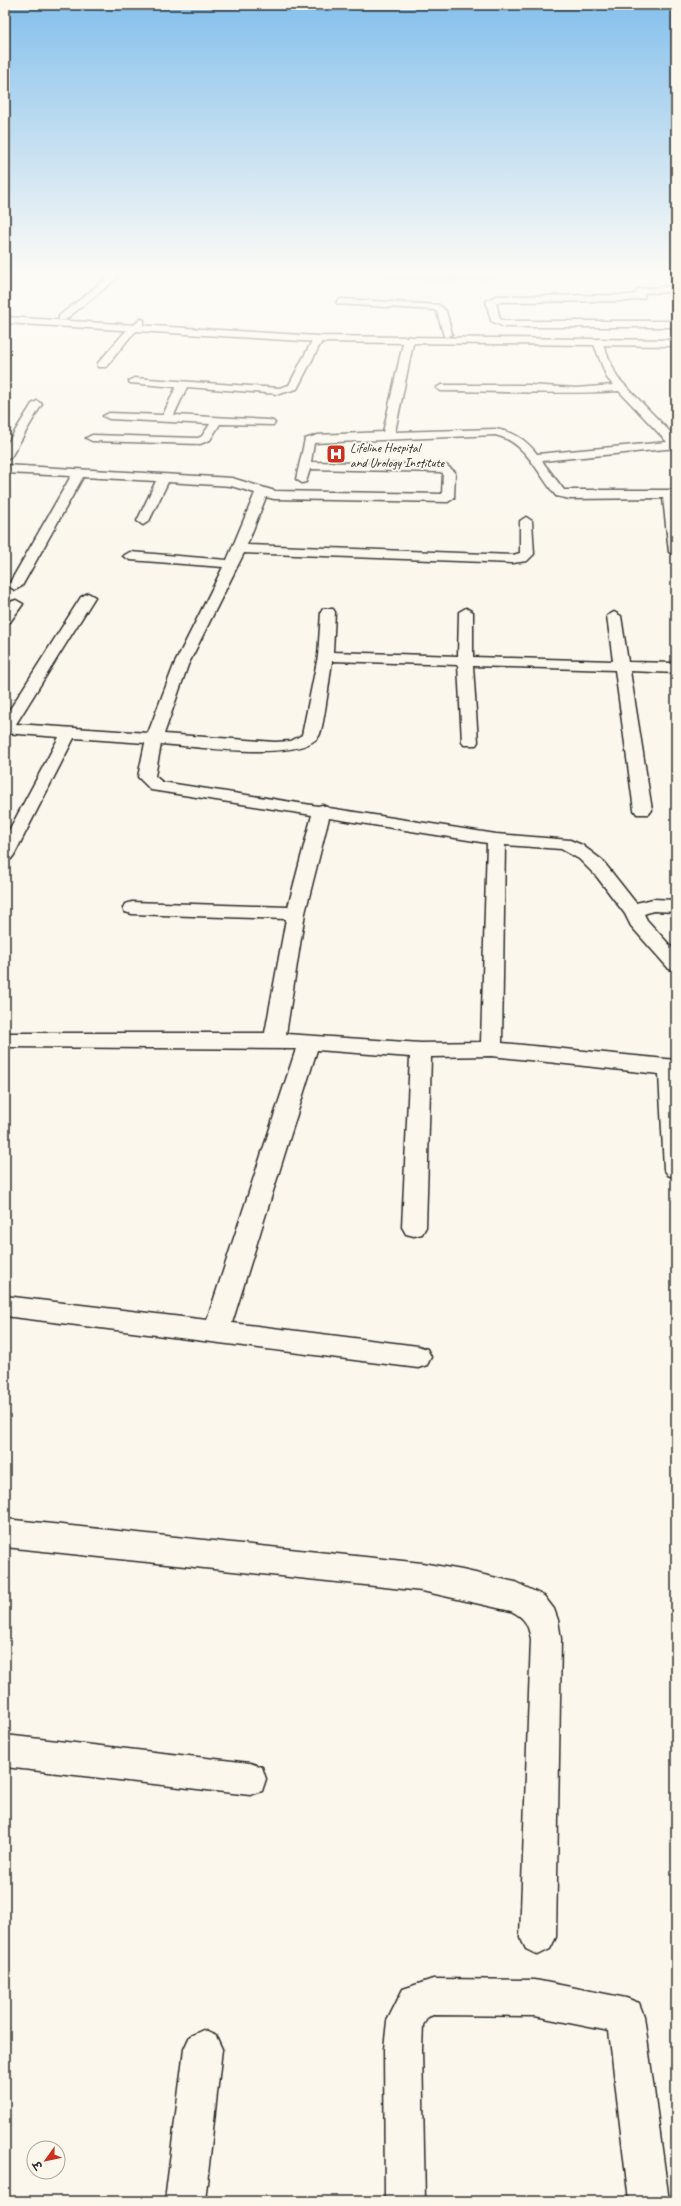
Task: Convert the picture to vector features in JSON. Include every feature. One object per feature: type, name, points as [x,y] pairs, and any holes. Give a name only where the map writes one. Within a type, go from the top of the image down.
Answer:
[{"type":"main road","points":[[134,381],[279,390],[290,389],[293,387],[300,374]]},
{"type":"main road","points":[[388,436],[401,374]]},
{"type":"main road","points":[[610,374],[620,388],[676,445]]},
{"type":"main road","points":[[167,418],[183,384]]},
{"type":"main road","points":[[441,388],[529,388],[576,391],[620,388]]},
{"type":"main road","points":[[5,457],[16,430],[37,404]]},
{"type":"main road","points":[[109,416],[269,423]]},
{"type":"main road","points":[[92,438],[200,441],[206,438],[217,421]]},
{"type":"main road","points":[[300,495],[309,441],[312,439],[328,437],[502,432],[515,438],[533,458],[556,489],[565,494],[672,494],[676,552]]},
{"type":"main road","points":[[533,458],[676,445]]},
{"type":"main road","points":[[5,469],[232,482],[253,487],[262,492],[300,495],[448,498],[449,472],[442,468],[304,465]]},
{"type":"main road","points":[[15,586],[79,474]]},
{"type":"main road","points":[[143,521],[163,479]]},
{"type":"main road","points":[[262,492],[239,549],[230,564],[181,665],[154,739],[146,777],[157,786],[322,810],[496,839],[564,844],[575,847],[592,860],[634,913],[638,922],[676,964]]},
{"type":"main road","points":[[239,549],[513,560],[522,558],[527,554],[526,521]]},
{"type":"main road","points":[[130,556],[230,564]]},
{"type":"main road","points":[[88,597],[6,728],[275,747],[294,745],[306,741],[312,734],[325,656],[328,612]]},
{"type":"main road","points":[[5,619],[16,604]]},
{"type":"main road","points":[[466,612],[465,661],[470,742]]},
{"type":"main road","points":[[614,616],[642,810]]},
{"type":"main road","points":[[325,656],[676,668]]},
{"type":"main road","points":[[5,855],[69,732]]},
{"type":"main road","points":[[274,1040],[296,913],[322,810]]},
{"type":"main road","points":[[491,1049],[496,839]]},
{"type":"main road","points":[[634,913],[638,908],[650,905],[676,906]]},
{"type":"main road","points":[[132,908],[296,913]]},
{"type":"main road","points":[[5,1040],[274,1040],[421,1050],[491,1049],[673,1068],[676,1169]]},
{"type":"main road","points":[[216,1332],[309,1042]]},
{"type":"main road","points":[[414,1227],[421,1050]]},
{"type":"main road","points":[[5,1306],[418,1357]]},
{"type":"main road","points":[[5,1533],[422,1577],[515,1597],[533,1606],[543,1620],[546,1639],[538,1937]]},
{"type":"main road","points":[[5,1750],[250,1779]]},
{"type":"main road","points":[[405,2201],[403,2049],[405,2021],[416,2002],[433,1997],[535,1998],[626,2016],[648,2201]]},
{"type":"main road","points":[[186,2201],[203,2049]]},
{"type":"place","name":"Lifeline Hospital and Urology Institute","points":[[336,454]]}]
